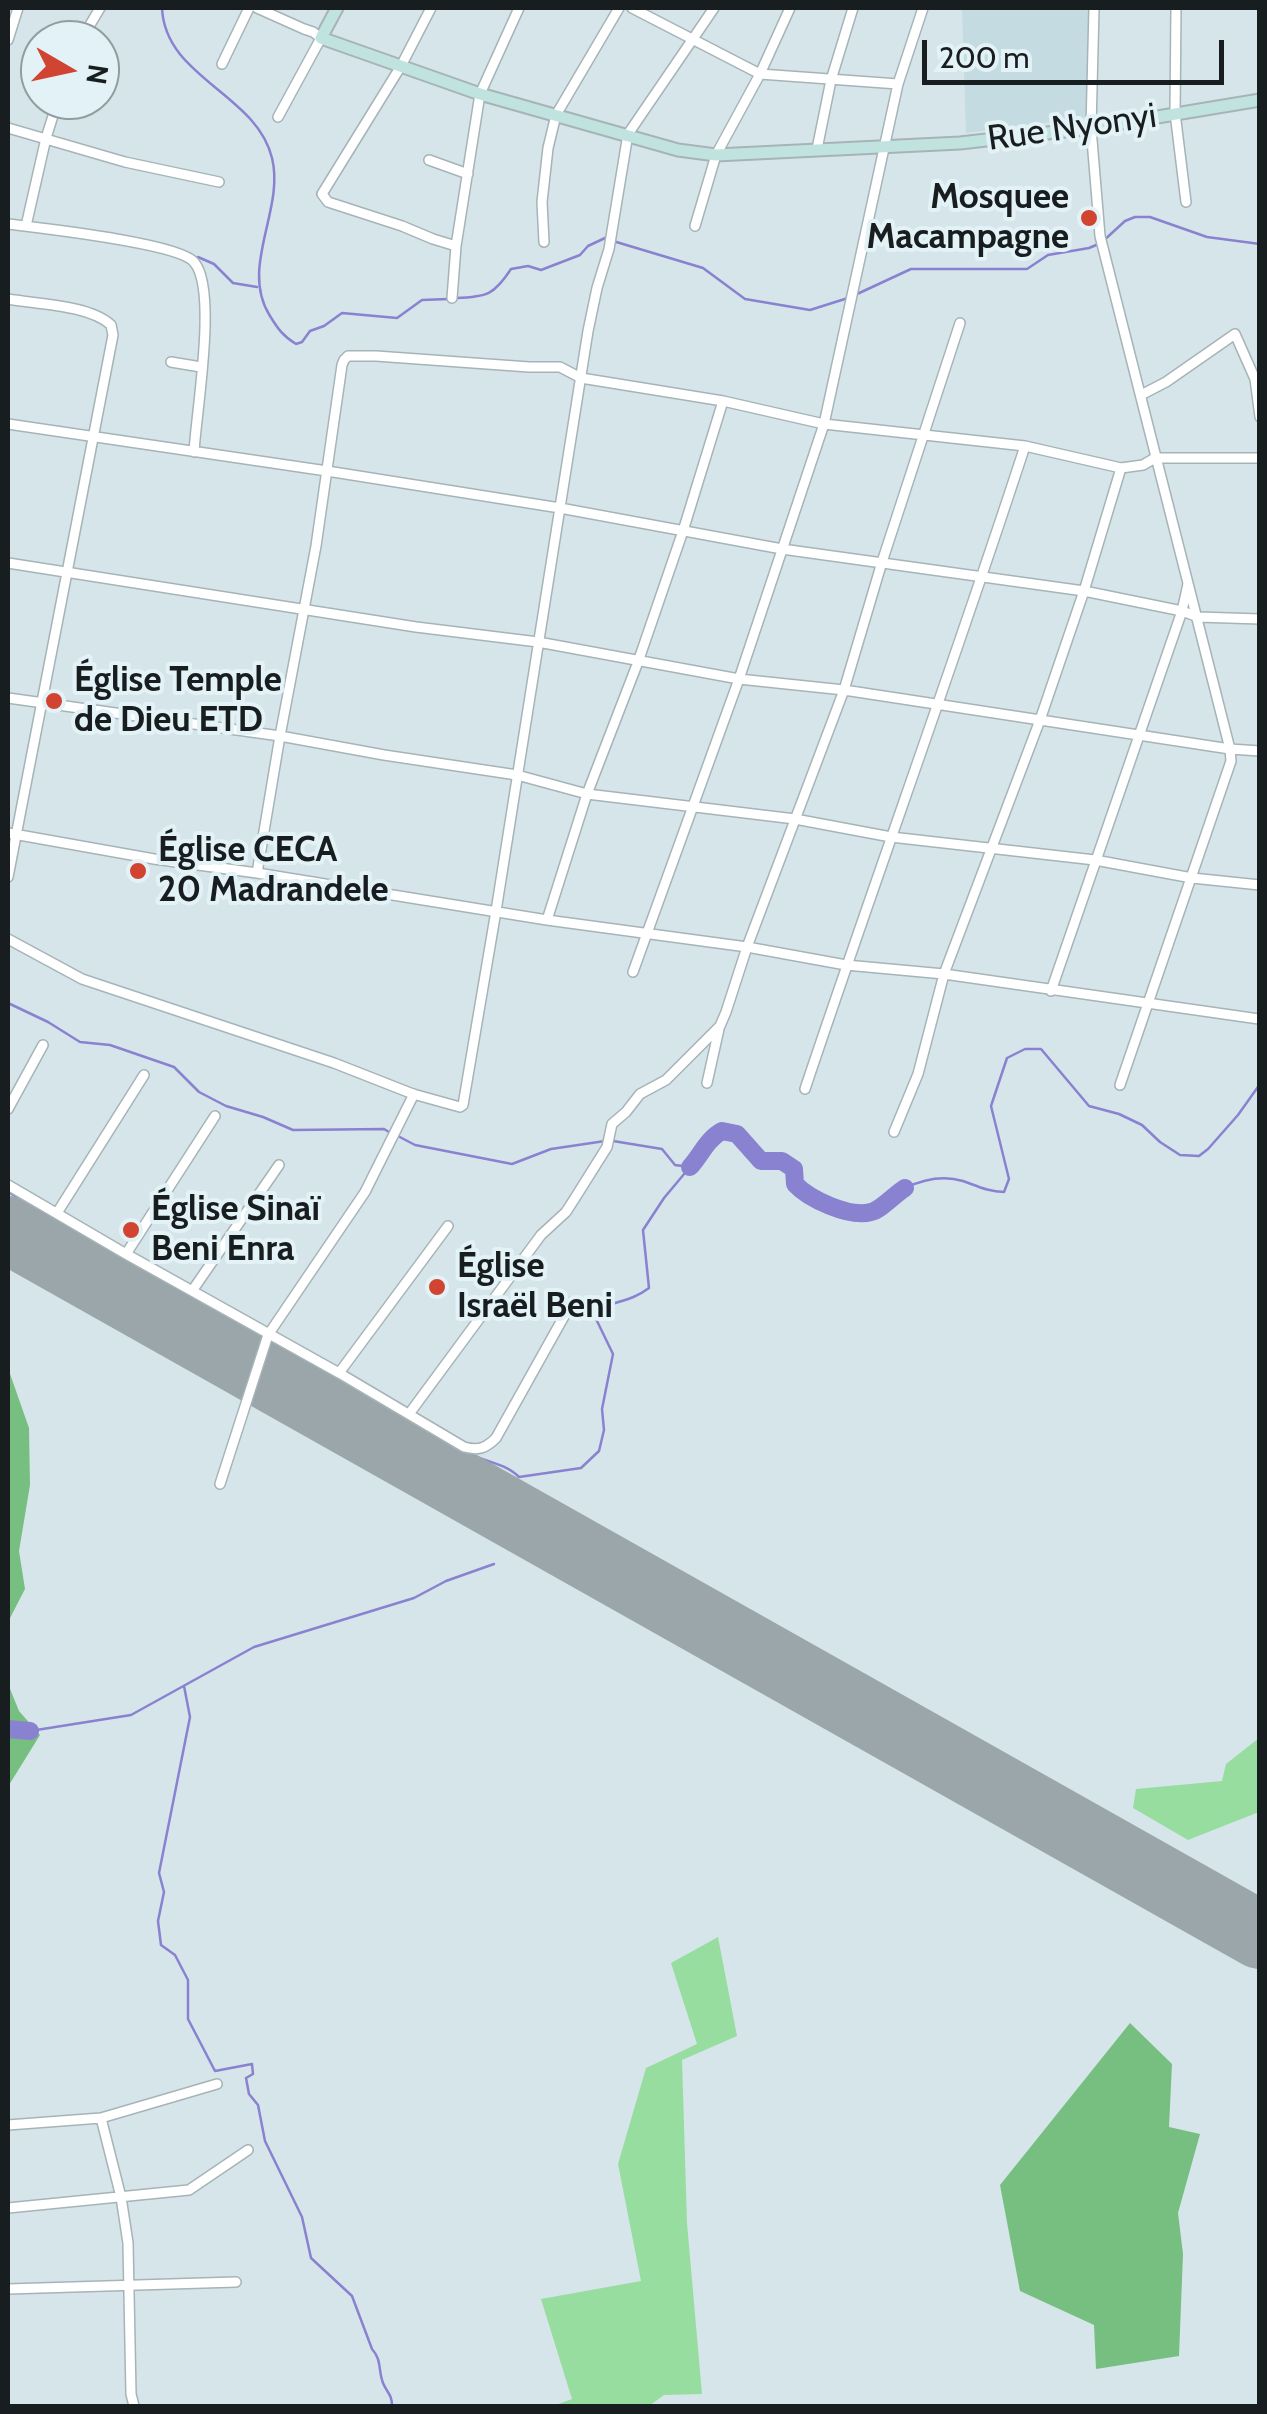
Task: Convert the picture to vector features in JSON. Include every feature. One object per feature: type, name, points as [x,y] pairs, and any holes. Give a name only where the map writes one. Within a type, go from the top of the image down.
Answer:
[{"type":"street","points":[[8,40],[18,8]]},
{"type":"street","points":[[222,64],[249,8]]},
{"type":"street","points":[[258,8],[321,38]]},
{"type":"street","points":[[278,117],[337,8]]},
{"type":"street","points":[[431,8],[322,194],[328,202],[456,246]]},
{"type":"street","points":[[452,298],[456,246],[480,94],[519,8]]},
{"type":"street","points":[[544,242],[542,202],[556,115],[619,8]]},
{"type":"street","points":[[632,8],[760,74],[898,84]]},
{"type":"street","points":[[8,939],[82,980],[334,1062],[414,1094],[463,1105],[581,378],[597,288],[610,250],[628,134],[714,8]]},
{"type":"street","points":[[695,226],[716,155],[790,8]]},
{"type":"street","points":[[817,149],[831,80],[853,8]]},
{"type":"street","points":[[632,972],[738,679],[824,424],[898,84],[923,8]]},
{"type":"street","points":[[1094,8],[1090,128],[1102,248],[1231,760],[1120,1085]]},
{"type":"street","points":[[1176,8],[1175,113],[1186,202]]},
{"type":"street","name":"Rue Nyonyi","points":[[321,38],[480,94],[678,150],[716,155],[960,143],[1090,128],[1260,100]]},
{"type":"street","points":[[26,226],[52,120]]},
{"type":"street","points":[[8,128],[125,162],[219,182]]},
{"type":"street","points":[[430,160],[468,174]]},
{"type":"street","points":[[8,224],[118,239],[194,260],[202,275],[206,322],[194,452]]},
{"type":"street","points":[[8,300],[69,308],[108,320],[113,335],[42,704],[12,834],[8,878]]},
{"type":"street","points":[[708,1083],[720,1026],[844,690],[960,322]]},
{"type":"street","points":[[1140,395],[1166,382],[1235,334],[1255,379],[1260,417]]},
{"type":"street","points":[[258,873],[305,610],[342,365],[348,356],[560,366],[581,378],[723,401],[824,424],[1025,446],[1121,468],[1144,465],[1155,458],[1260,458]]},
{"type":"street","points":[[171,362],[201,368]]},
{"type":"street","points":[[547,920],[587,794],[684,532],[723,401]]},
{"type":"street","points":[[8,424],[560,508],[782,549],[1084,591],[1182,611],[1198,618],[1260,619]]},
{"type":"street","points":[[804,1088],[1025,446]]},
{"type":"street","points":[[894,1132],[918,1074],[944,974],[1040,720],[1121,468]]},
{"type":"street","points":[[8,563],[538,642],[738,679],[844,690],[1260,751]]},
{"type":"street","points":[[1052,990],[1182,611],[1188,582]]},
{"type":"street","points":[[8,698],[280,736],[517,775],[587,794],[1095,860],[1260,886]]},
{"type":"street","points":[[12,834],[139,857],[846,965],[944,974],[1259,1020]]},
{"type":"street","points":[[410,1414],[541,1235],[566,1212],[607,1147],[612,1124],[640,1094],[666,1080],[720,1026]]},
{"type":"street","points":[[8,1109],[43,1045]]},
{"type":"street","points":[[57,1213],[144,1076]]},
{"type":"street","points":[[220,1484],[268,1334],[365,1192],[414,1094]]},
{"type":"street","points":[[126,1254],[215,1116]]},
{"type":"street","points":[[192,1291],[279,1165]]},
{"type":"street","points":[[8,1185],[464,1448],[482,1450],[496,1438],[572,1302]]},
{"type":"street","points":[[339,1373],[448,1226]]},
{"type":"street","points":[[8,2125],[101,2118],[218,2084]]},
{"type":"street","points":[[101,2118],[128,2243],[134,2406]]},
{"type":"street","points":[[8,2208],[189,2190],[248,2150]]},
{"type":"street","points":[[8,2289],[236,2282]]},
{"type":"shaded area","points":[[962,8],[1089,8],[1088,117],[966,133]]},
{"type":"shaded area","points":[[8,1203],[1259,1912],[1259,1958],[8,1266]]},
{"type":"green space","points":[[8,1368],[29,1428],[30,1485],[19,1551],[25,1589],[8,1622]]},
{"type":"green space","points":[[8,1684],[19,1711],[40,1735],[9,1785]]},
{"type":"green space","points":[[1259,1738],[1259,1812],[1188,1840],[1133,1808],[1136,1789],[1222,1781],[1226,1764]]},
{"type":"green space","points":[[718,1937],[737,2036],[682,2060],[687,2223],[702,2394],[664,2395],[649,2406],[553,2406],[572,2399],[541,2299],[641,2281],[618,2164],[646,2068],[697,2044],[671,1963]]},
{"type":"green space","points":[[1130,2023],[1172,2064],[1169,2127],[1200,2134],[1178,2213],[1183,2254],[1179,2356],[1096,2369],[1094,2325],[1020,2291],[1000,2185]]},
{"type":"waterway","points":[[162,8],[167,32],[178,52],[248,117],[263,136],[272,158],[273,198],[259,278],[270,316],[284,335],[296,344],[342,313],[397,318],[422,300],[448,299]]},
{"type":"waterway","points":[[855,295],[911,269],[1027,269],[1048,255],[1101,243],[1135,217],[1150,217],[1207,237],[1260,244]]},
{"type":"waterway","points":[[456,298],[489,293],[511,269],[528,266],[541,270],[580,255],[605,238]]},
{"type":"waterway","points":[[613,241],[703,268],[745,299],[810,310],[848,298]]},
{"type":"waterway","points":[[198,257],[214,264],[233,283],[257,287]]},
{"type":"waterway","points":[[8,1003],[80,1042],[110,1045],[174,1067],[199,1092],[293,1130],[389,1132]]},
{"type":"waterway","points":[[905,1188],[926,1180],[948,1178],[1004,1192],[1009,1179],[991,1106],[1007,1058],[1025,1049],[1041,1049],[1089,1106],[1142,1125],[1180,1155],[1199,1156],[1208,1149],[1260,1084]]},
{"type":"waterway","points":[[690,1167],[722,1131],[737,1134],[761,1161],[782,1161],[794,1169],[795,1184],[801,1190],[841,1210],[871,1212],[905,1188]]},
{"type":"waterway","points":[[396,1135],[415,1145],[512,1164],[551,1149],[605,1141]]},
{"type":"waterway","points":[[461,1450],[519,1477],[581,1468],[599,1451],[604,1430],[602,1409],[613,1354],[597,1321],[597,1311],[649,1288],[643,1230],[690,1167],[675,1165],[662,1149],[613,1141]]},
{"type":"waterway","points":[[8,1192],[263,1336]]},
{"type":"waterway","points":[[270,1340],[441,1438]]},
{"type":"waterway","points":[[30,1731],[131,1715],[254,1647],[414,1598],[446,1581],[494,1564]]},
{"type":"waterway","points":[[184,1686],[190,1717],[159,1873],[164,1892],[158,1921],[161,1945],[175,1955],[188,1980],[188,2019],[215,2071],[252,2064],[253,2074],[246,2078],[249,2094],[258,2105],[265,2141],[302,2217],[311,2258],[352,2296],[392,2406]]},
{"type":"waterway","points":[[8,1729],[30,1731]]},
{"type":"runway","points":[[8,1230],[1260,1935]]},
{"type":"place","name":"Mosquee Macampagne","points":[[1089,218]]},
{"type":"place","name":"Église Temple de Dieu ETD","points":[[54,701]]},
{"type":"place","name":"Église CECA 20 Madrandele","points":[[138,871]]},
{"type":"place","name":"Église Sinaï Beni Enra","points":[[131,1230]]},
{"type":"place","name":"Église Israël Beni","points":[[437,1287]]}]
